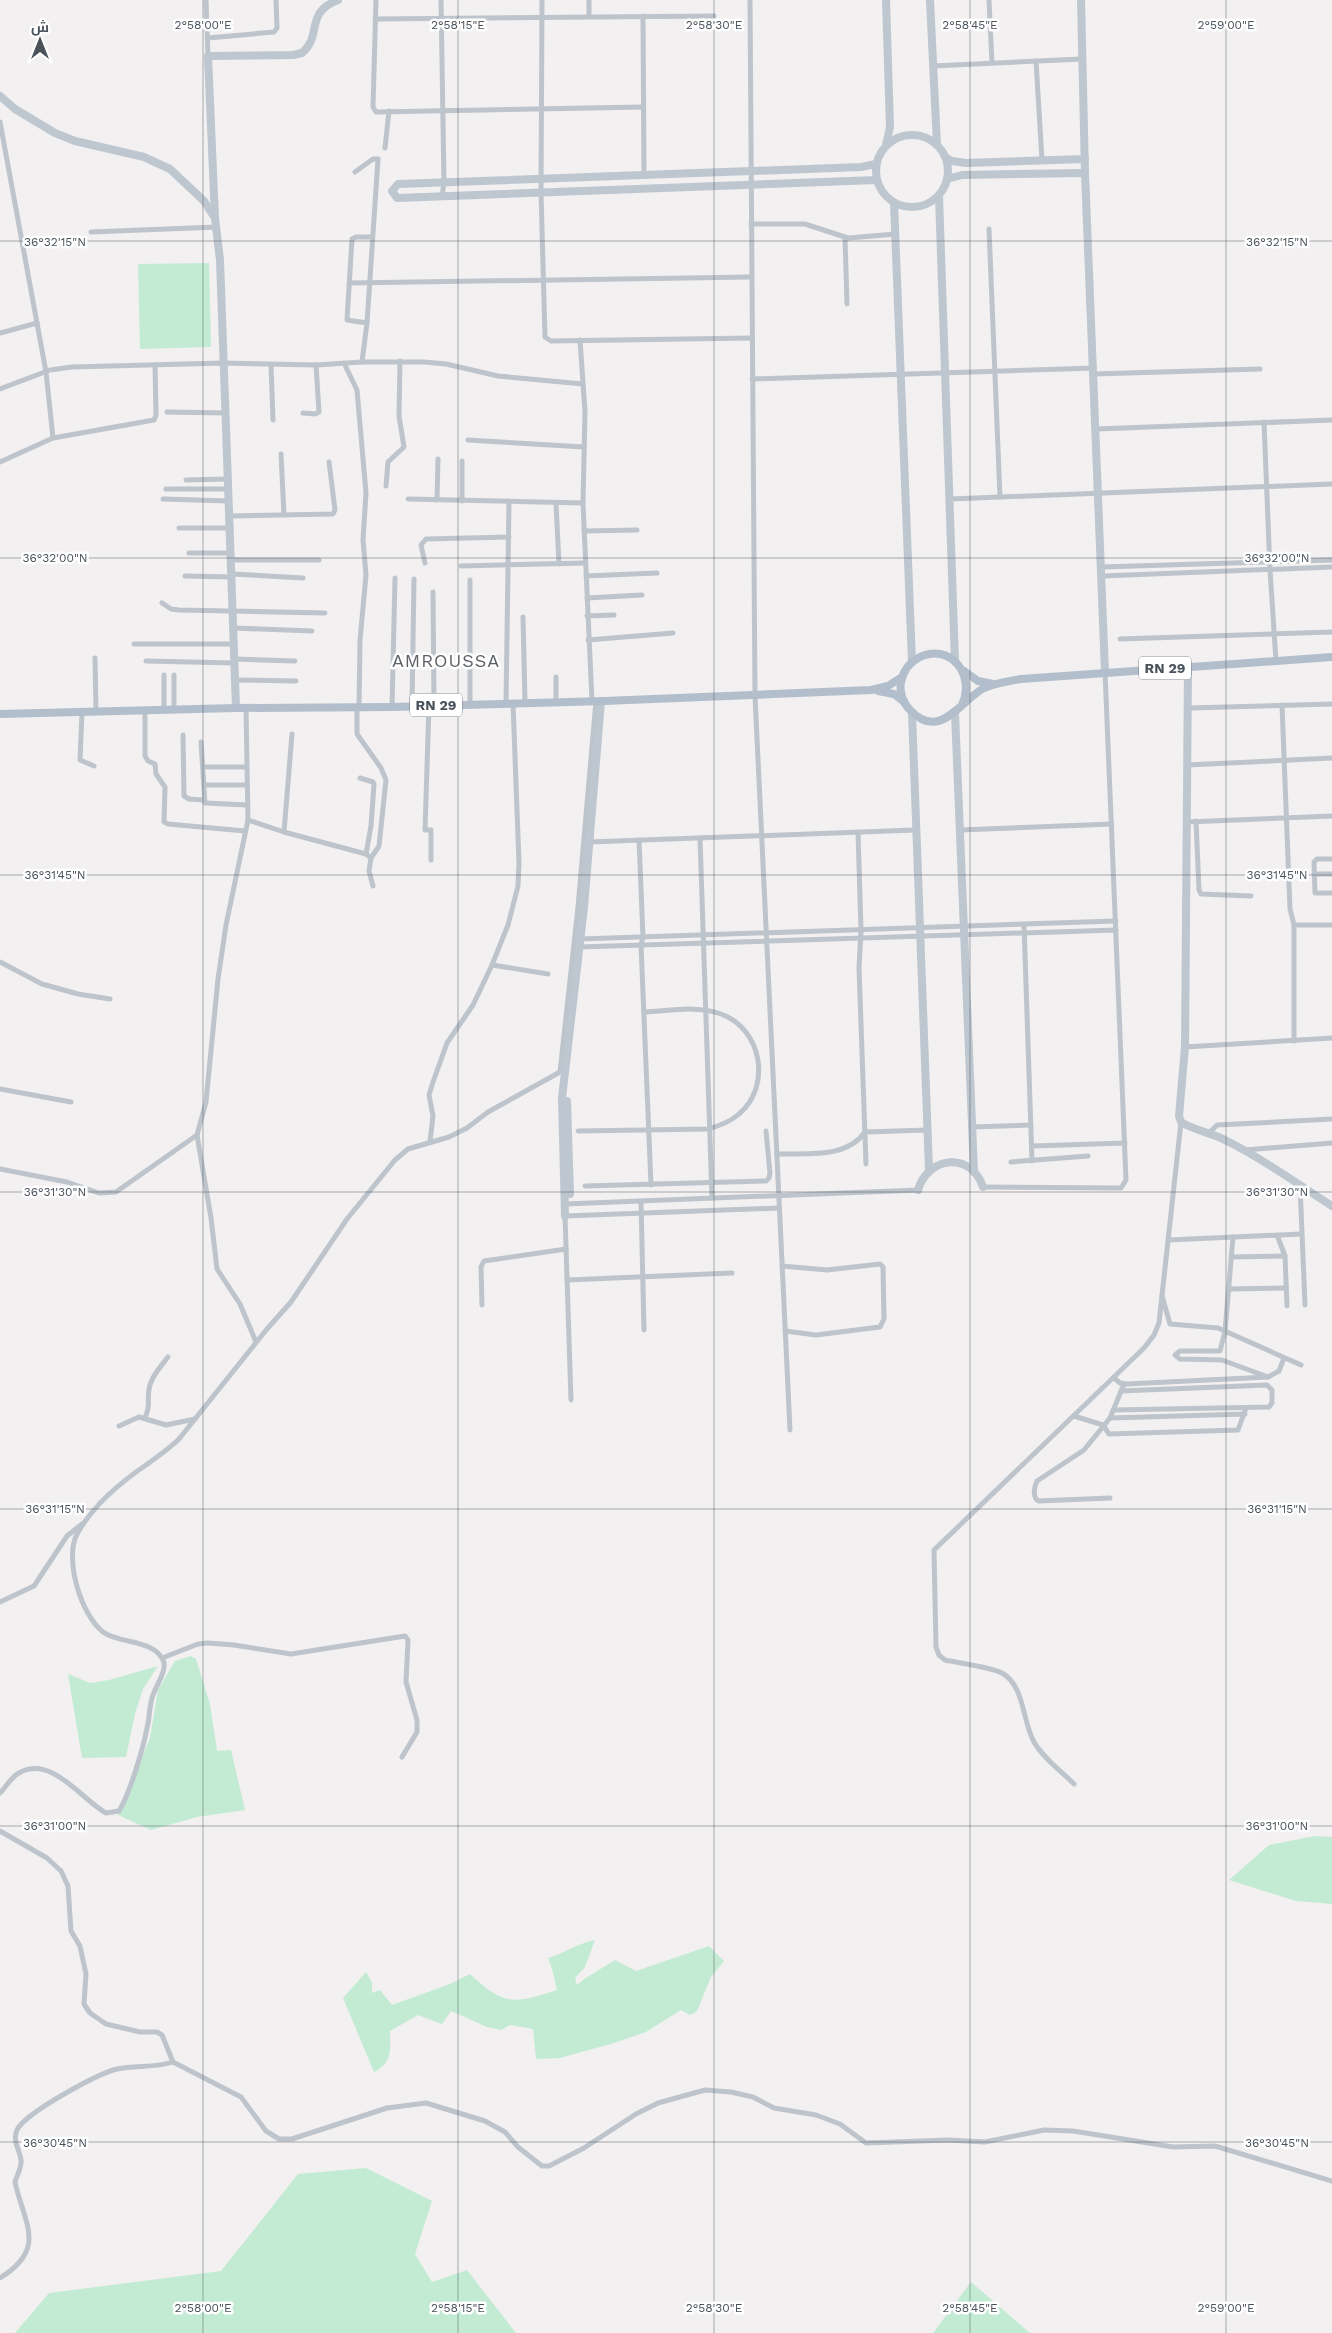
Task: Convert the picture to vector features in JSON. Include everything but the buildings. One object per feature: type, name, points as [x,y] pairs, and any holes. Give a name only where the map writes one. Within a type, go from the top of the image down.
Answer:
[{"type":"main road","points":[[912,662],[926,655],[934,654],[948,657],[955,661]]},
{"type":"main road","name":"RN 29","points":[[955,713],[978,692],[998,684],[1037,677],[1332,657]]},
{"type":"main road","name":"RN 29","points":[[955,661],[962,670],[978,681],[998,684]]},
{"type":"main road","name":"RN 29","points":[[0,714],[236,708],[392,708],[431,705],[755,696],[872,690],[888,686],[902,677],[912,662]]},
{"type":"main road","points":[[962,670],[967,688],[962,705]]},
{"type":"main road","points":[[902,677],[900,686],[904,703]]},
{"type":"main road","name":"RN 29","points":[[872,690],[894,694],[912,713]]},
{"type":"main road","points":[[912,713],[926,720],[934,721],[941,720],[955,713]]},
{"type":"street","points":[[206,0],[215,218],[224,362],[236,708]]},
{"type":"street","points":[[208,38],[274,32],[276,28],[276,0]]},
{"type":"street","points":[[208,56],[292,55],[302,53],[310,42],[320,10],[338,0]]},
{"type":"street","points":[[376,0],[374,107],[376,112],[643,107]]},
{"type":"street","points":[[441,0],[444,183],[442,196]]},
{"type":"street","points":[[542,0],[541,192],[545,337],[550,341],[751,338]]},
{"type":"street","points":[[589,0],[589,16]]},
{"type":"street","points":[[750,0],[755,696],[790,1430]]},
{"type":"street","points":[[886,0],[890,127],[886,146],[876,164],[877,180],[883,193],[894,202],[912,207],[922,206],[939,196]]},
{"type":"street","points":[[930,0],[937,145]]},
{"type":"street","points":[[989,0],[992,63]]},
{"type":"street","points":[[567,1204],[641,1202],[778,1194],[918,1190],[929,1170],[937,1165],[954,1162],[963,1164],[974,1172],[983,1187],[1121,1188],[1126,1180],[1085,159],[1081,0]]},
{"type":"street","points":[[643,16],[644,175]]},
{"type":"street","points":[[375,19],[714,16]]},
{"type":"street","points":[[932,66],[1082,59]]},
{"type":"street","points":[[1036,61],[1042,160]]},
{"type":"street","points":[[0,96],[15,109],[55,133],[75,141],[144,157],[170,169],[204,201],[215,218]]},
{"type":"street","points":[[385,148],[390,111]]},
{"type":"street","points":[[0,124],[46,372],[54,438]]},
{"type":"street","points":[[886,146],[902,136],[911,135],[921,136],[937,145],[945,157],[952,161],[966,163],[1085,159]]},
{"type":"street","points":[[945,157],[947,179],[939,196],[955,661]]},
{"type":"street","points":[[355,172],[373,159],[378,159],[371,237],[367,323],[362,362]]},
{"type":"street","points":[[876,164],[861,167],[752,172],[398,184],[392,190],[397,198],[877,180]]},
{"type":"street","points":[[947,179],[962,175],[1086,173]]},
{"type":"street","points":[[894,202],[912,662]]},
{"type":"street","points":[[751,224],[805,224],[845,238],[896,234]]},
{"type":"street","points":[[91,232],[217,227]]},
{"type":"street","points":[[990,229],[1000,497]]},
{"type":"street","points":[[367,323],[347,320],[352,239],[356,237],[371,237]]},
{"type":"street","points":[[845,238],[847,304]]},
{"type":"street","points":[[349,284],[751,277]]},
{"type":"street","points":[[0,333],[37,324]]},
{"type":"street","points":[[571,1400],[566,1249],[568,1216],[567,1093],[592,842],[599,701],[588,640],[583,504],[583,384],[580,340]]},
{"type":"street","points":[[0,389],[46,372],[72,367],[224,362],[316,365],[400,361],[446,364],[498,376],[583,384]]},
{"type":"street","points":[[386,486],[388,462],[404,447],[398,416],[400,361]]},
{"type":"street","points":[[344,363],[358,390],[366,493],[363,540],[366,575],[360,640],[357,734],[381,768],[386,780],[379,846],[371,858],[370,871],[373,886]]},
{"type":"street","points":[[0,462],[54,438],[154,420],[156,414],[155,365]]},
{"type":"street","points":[[271,365],[273,420]]},
{"type":"street","points":[[302,414],[315,414],[319,412],[316,365]]},
{"type":"street","points":[[752,379],[995,371],[1260,369]]},
{"type":"street","points":[[167,412],[226,413]]},
{"type":"street","points":[[1097,429],[1332,420]]},
{"type":"street","points":[[1264,422],[1269,562],[1276,661]]},
{"type":"street","points":[[468,440],[584,447]]},
{"type":"street","points":[[281,454],[284,516]]},
{"type":"street","points":[[437,500],[438,459]]},
{"type":"street","points":[[462,461],[462,501]]},
{"type":"street","points":[[230,516],[332,514],[335,510],[329,462]]},
{"type":"street","points":[[186,480],[228,479]]},
{"type":"street","points":[[950,499],[1332,484]]},
{"type":"street","points":[[166,489],[228,489]]},
{"type":"street","points":[[163,499],[229,501]]},
{"type":"street","points":[[408,499],[583,504]]},
{"type":"street","points":[[430,1142],[433,1116],[429,1095],[438,1066],[447,1043],[473,1004],[492,965],[508,925],[518,886],[519,863],[510,703],[509,501]]},
{"type":"street","points":[[556,503],[559,564]]},
{"type":"street","points":[[179,528],[231,528]]},
{"type":"street","points":[[584,531],[637,530]]},
{"type":"street","points":[[425,563],[421,545],[426,539],[509,537]]},
{"type":"street","points":[[189,553],[319,560]]},
{"type":"street","points":[[1102,567],[1332,560]]},
{"type":"street","points":[[461,566],[585,562]]},
{"type":"street","points":[[1171,566],[1171,574]]},
{"type":"street","points":[[1102,576],[1332,567]]},
{"type":"street","points":[[586,576],[657,574]]},
{"type":"street","points":[[185,576],[304,578]]},
{"type":"street","points":[[392,708],[395,578]]},
{"type":"street","points":[[412,706],[414,579]]},
{"type":"street","points":[[470,580],[470,704]]},
{"type":"street","points":[[431,860],[431,830],[425,830],[431,705],[433,592]]},
{"type":"street","points":[[587,598],[642,595]]},
{"type":"street","points":[[162,603],[171,609],[178,610],[326,613]]},
{"type":"street","points":[[587,616],[614,615]]},
{"type":"street","points":[[524,617],[525,702]]},
{"type":"street","points":[[233,628],[312,631]]},
{"type":"street","points":[[1120,639],[1332,632]]},
{"type":"street","points":[[588,640],[674,633]]},
{"type":"street","points":[[134,644],[234,644]]},
{"type":"street","points":[[95,658],[96,711]]},
{"type":"street","points":[[146,661],[294,661]]},
{"type":"street","points":[[1074,1784],[1039,1750],[1033,1740],[1024,1709],[1011,1680],[1001,1672],[945,1660],[939,1655],[936,1647],[934,1550],[1144,1348],[1154,1335],[1158,1323],[1181,1122],[1180,1106],[1185,1047],[1188,666]]},
{"type":"street","points":[[164,675],[164,710]]},
{"type":"street","points":[[174,675],[174,710]]},
{"type":"street","points":[[556,677],[556,702]]},
{"type":"street","points":[[236,680],[296,681]]},
{"type":"street","points":[[0,1793],[17,1774],[28,1769],[40,1769],[68,1782],[106,1813],[119,1811],[138,1761],[147,1729],[152,1699],[165,1663],[162,1658],[144,1645],[113,1637],[102,1631],[88,1612],[76,1584],[72,1547],[78,1534],[100,1505],[124,1482],[168,1450],[195,1419],[256,1342],[291,1302],[347,1219],[385,1169],[408,1149],[449,1137],[467,1128],[488,1112],[560,1072],[599,701]]},
{"type":"street","points":[[1189,708],[1332,704]]},
{"type":"street","points":[[1282,705],[1288,817],[1290,909],[1294,925],[1294,1041]]},
{"type":"street","points":[[246,708],[248,820],[218,979],[206,1102],[197,1134],[212,1218],[217,1269],[240,1304],[256,1342]]},
{"type":"street","points":[[145,710],[145,756],[148,761],[155,764],[156,774],[165,787],[164,822],[168,824],[245,831]]},
{"type":"street","points":[[82,712],[80,760],[94,766]]},
{"type":"street","points":[[912,713],[929,1170]]},
{"type":"street","points":[[955,713],[974,1172]]},
{"type":"street","points":[[284,832],[292,734]]},
{"type":"street","points":[[183,736],[184,796],[189,799],[204,800],[207,804],[247,805]]},
{"type":"street","points":[[202,742],[204,800]]},
{"type":"street","points":[[1187,764],[1332,758]]},
{"type":"street","points":[[204,767],[246,767]]},
{"type":"street","points":[[360,778],[374,784],[371,826],[366,854]]},
{"type":"street","points":[[204,785],[246,785]]},
{"type":"street","points":[[1187,822],[1332,816]]},
{"type":"street","points":[[248,820],[284,832],[366,854],[371,858]]},
{"type":"street","points":[[1196,821],[1199,890],[1201,894],[1251,896]]},
{"type":"street","points":[[960,830],[1112,824]]},
{"type":"street","points":[[592,842],[915,830]]},
{"type":"street","points":[[858,832],[861,930],[859,968],[866,1164]]},
{"type":"street","points":[[700,838],[712,1198]]},
{"type":"street","points":[[640,840],[643,937],[641,945],[651,1185]]},
{"type":"street","points":[[1332,859],[1315,860],[1314,874],[1315,893],[1332,893]]},
{"type":"street","points":[[1314,874],[1332,874]]},
{"type":"street","points":[[582,939],[1116,921]]},
{"type":"street","points":[[1024,924],[1032,1161]]},
{"type":"street","points":[[1294,925],[1332,925]]},
{"type":"street","points":[[581,947],[1116,930]]},
{"type":"street","points":[[0,962],[42,984],[78,994],[110,999]]},
{"type":"street","points":[[492,965],[548,974]]},
{"type":"street","points":[[578,1131],[710,1129],[727,1123],[740,1114],[751,1100],[760,1072],[754,1044],[746,1032],[735,1022],[722,1014],[706,1010],[644,1012]]},
{"type":"street","points":[[1185,1047],[1332,1038]]},
{"type":"street","points":[[0,1089],[71,1102]]},
{"type":"street","points":[[1208,1133],[1218,1125],[1332,1118]]},
{"type":"street","points":[[1181,1122],[1245,1150],[1330,1203]]},
{"type":"street","points":[[971,1127],[1031,1125]]},
{"type":"street","points":[[585,1186],[712,1184],[766,1181],[770,1178],[766,1130]]},
{"type":"street","points":[[777,1154],[840,1151],[855,1144],[865,1132],[928,1130]]},
{"type":"street","points":[[0,1169],[67,1182],[99,1193],[116,1192],[197,1134]]},
{"type":"street","points":[[1032,1146],[1125,1143]]},
{"type":"street","points":[[1245,1150],[1332,1144]]},
{"type":"street","points":[[1011,1162],[1088,1156]]},
{"type":"street","points":[[1300,1185],[1305,1306]]},
{"type":"street","points":[[641,1202],[644,1330]]},
{"type":"street","points":[[568,1216],[779,1208]]},
{"type":"street","points":[[1168,1240],[1302,1234]]},
{"type":"street","points":[[1277,1235],[1285,1256],[1287,1306]]},
{"type":"street","points":[[1233,1238],[1225,1331],[1218,1353],[1180,1351],[1176,1352],[1176,1357],[1222,1360],[1268,1377]]},
{"type":"street","points":[[482,1305],[481,1269],[484,1261],[566,1249]]},
{"type":"street","points":[[1231,1257],[1285,1256]]},
{"type":"street","points":[[782,1266],[827,1270],[880,1264],[883,1268],[884,1319],[880,1327],[816,1335],[785,1331]]},
{"type":"street","points":[[567,1280],[732,1273]]},
{"type":"street","points":[[1228,1289],[1286,1288]]},
{"type":"street","points":[[1162,1295],[1170,1324],[1209,1326],[1225,1331],[1301,1366]]},
{"type":"street","points":[[146,1417],[149,1410],[149,1388],[156,1373],[168,1357]]},
{"type":"street","points":[[1114,1378],[1124,1384],[1268,1377],[1279,1371],[1284,1358]]},
{"type":"street","points":[[1110,1498],[1039,1501],[1035,1496],[1035,1486],[1037,1481],[1084,1450],[1110,1418],[1124,1384]]},
{"type":"street","points":[[1110,1418],[1245,1411],[1269,1407],[1272,1403],[1271,1387],[1266,1385],[1121,1391]]},
{"type":"street","points":[[1113,1410],[1245,1411]]},
{"type":"street","points":[[1074,1416],[1103,1425],[1109,1434],[1238,1430],[1245,1411]]},
{"type":"street","points":[[119,1426],[138,1417],[146,1417],[159,1424],[166,1425],[195,1419]]},
{"type":"street","points":[[0,1602],[34,1586],[67,1536],[89,1520]]},
{"type":"street","points":[[162,1658],[198,1644],[208,1643],[291,1654],[405,1636],[408,1640],[406,1682],[417,1720],[417,1732],[402,1757]]},
{"type":"street","points":[[0,1831],[47,1858],[61,1871],[68,1886],[72,1931],[80,1946],[86,1974],[84,2004],[90,2013],[106,2024],[140,2032],[157,2032],[162,2035],[173,2062],[241,2097],[266,2131],[280,2139],[306,2136],[387,2108],[426,2103],[486,2121],[506,2132],[518,2147],[542,2166],[549,2166],[584,2148],[643,2110],[658,2103],[705,2090],[753,2097],[774,2108],[816,2115],[840,2124],[866,2142],[948,2140],[986,2142],[1044,2130],[1074,2131],[1173,2147],[1215,2146],[1332,2181]]},
{"type":"street","points":[[0,2278],[12,2271],[24,2258],[30,2233],[29,2224],[15,2182],[21,2166],[16,2133],[21,2124],[57,2098],[115,2070],[138,2066],[161,2066],[173,2062]]},
{"type":"green space","points":[[209,263],[211,347],[140,349],[138,264]]},
{"type":"green space","points":[[191,1656],[196,1659],[210,1704],[217,1751],[231,1750],[245,1810],[197,1817],[151,1830],[118,1815],[150,1738],[158,1690],[175,1661]]},
{"type":"green space","points":[[158,1666],[143,1689],[135,1714],[126,1757],[82,1758],[68,1674],[90,1683],[109,1680]]},
{"type":"green space","points":[[1315,1836],[1332,1837],[1332,1904],[1296,1901],[1229,1880],[1269,1845]]},
{"type":"green space","points":[[595,1940],[585,1967],[575,1978],[577,1985],[615,1960],[636,1971],[709,1946],[724,1961],[711,1977],[697,2011],[690,2015],[681,2010],[646,2032],[560,2058],[536,2059],[533,2029],[510,2025],[501,2030],[487,2027],[451,2011],[442,2024],[418,2015],[390,2031],[389,2055],[385,2064],[374,2072],[343,1998],[366,1972],[372,1982],[372,1993],[380,1990],[392,2005],[450,1984],[470,1974],[501,1997],[519,2000],[530,1998],[557,1990],[548,1958]]},
{"type":"green space","points":[[366,2168],[432,2201],[415,2254],[432,2282],[467,2270],[516,2333],[15,2333],[49,2293],[221,2271],[298,2174]]},
{"type":"green space","points":[[971,2282],[1030,2333],[933,2333]]},
{"type":"district","name":"AMROUSSA","points":[[446,661]]}]
